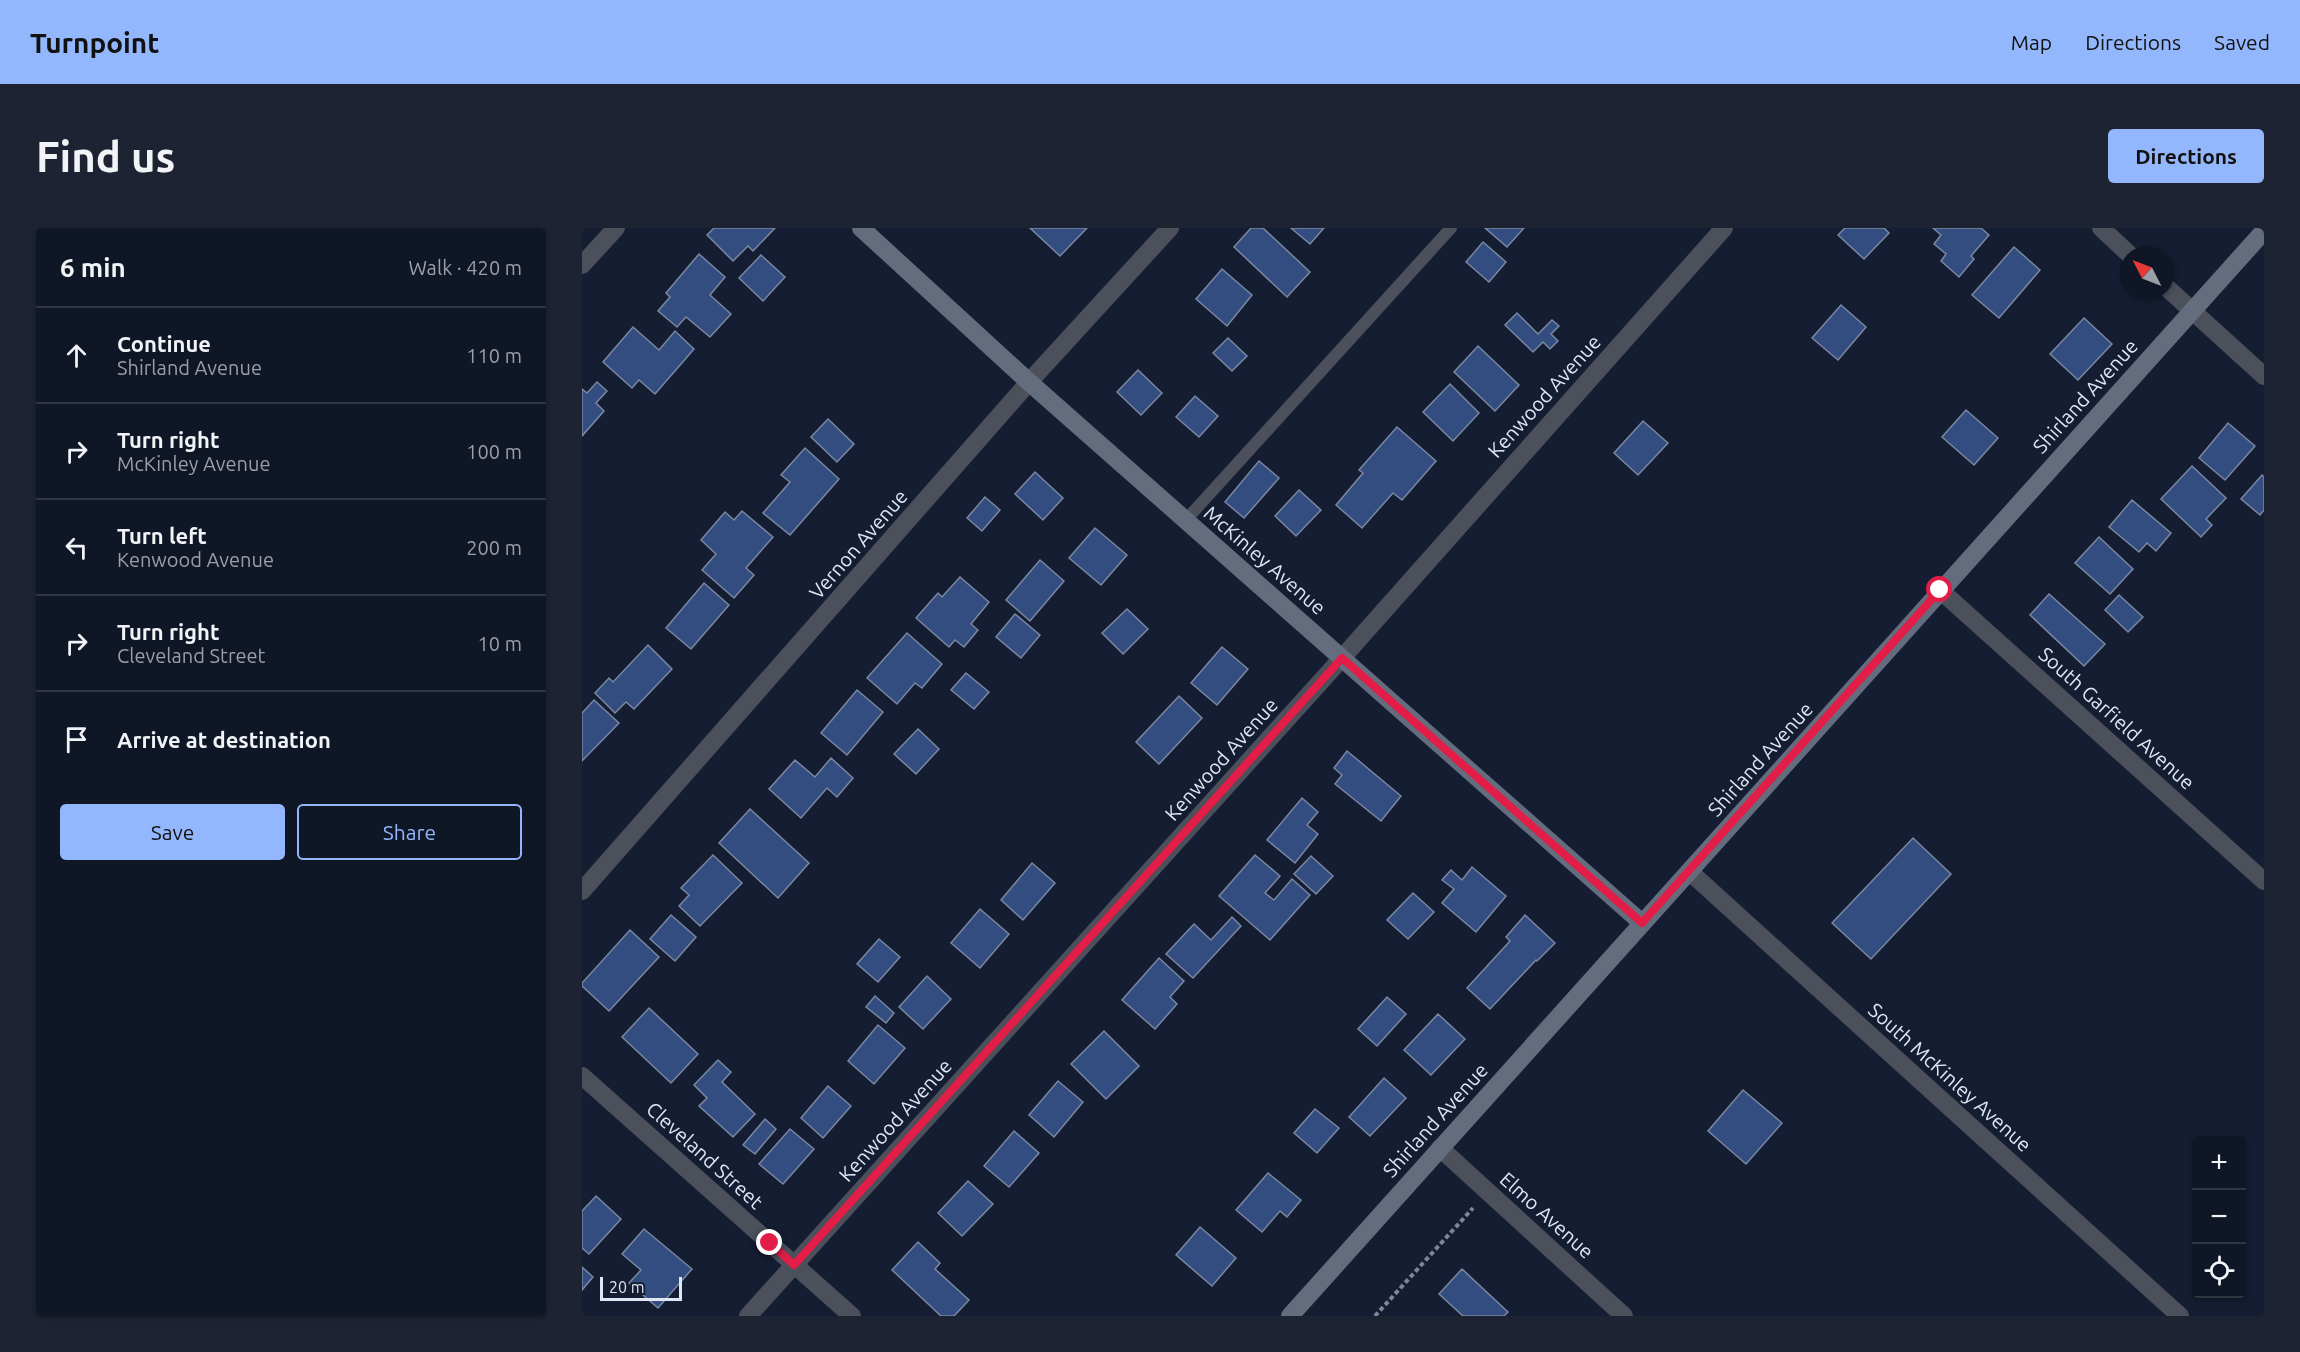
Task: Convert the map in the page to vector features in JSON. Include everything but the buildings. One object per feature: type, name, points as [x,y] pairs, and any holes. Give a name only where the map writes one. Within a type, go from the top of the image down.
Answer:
[{"type":"street","points":[[582,265],[616,228]]},
{"type":"street","name":"McKinley Avenue","points":[[861,228],[1185,521],[1642,923]]},
{"type":"street","name":"Vernon Avenue","points":[[582,891],[1029,382],[1170,228]]},
{"type":"street","name":"Kenwood Avenue","points":[[748,1316],[1342,658],[1724,228]]},
{"type":"street","points":[[2101,228],[2120,246]]},
{"type":"street","name":"Shirland Avenue","points":[[1290,1316],[2264,231]]},
{"type":"street","points":[[2174,294],[2264,376]]},
{"type":"street","name":"South Garfield Avenue","points":[[1940,590],[2264,881]]},
{"type":"street","name":"South McKinley Avenue","points":[[1690,872],[2180,1316]]},
{"type":"street","name":"Cleveland Street","points":[[582,1076],[852,1316]]},
{"type":"street","name":"Elmo Avenue","points":[[1440,1148],[1624,1316]]},
{"type":"lane","points":[[1185,521],[1451,228]]},
{"type":"path","points":[[1375,1316],[1488,1192]]},
{"type":"route","points":[[770,1243],[794,1265],[1342,658],[1642,923],[1940,590]]}]
